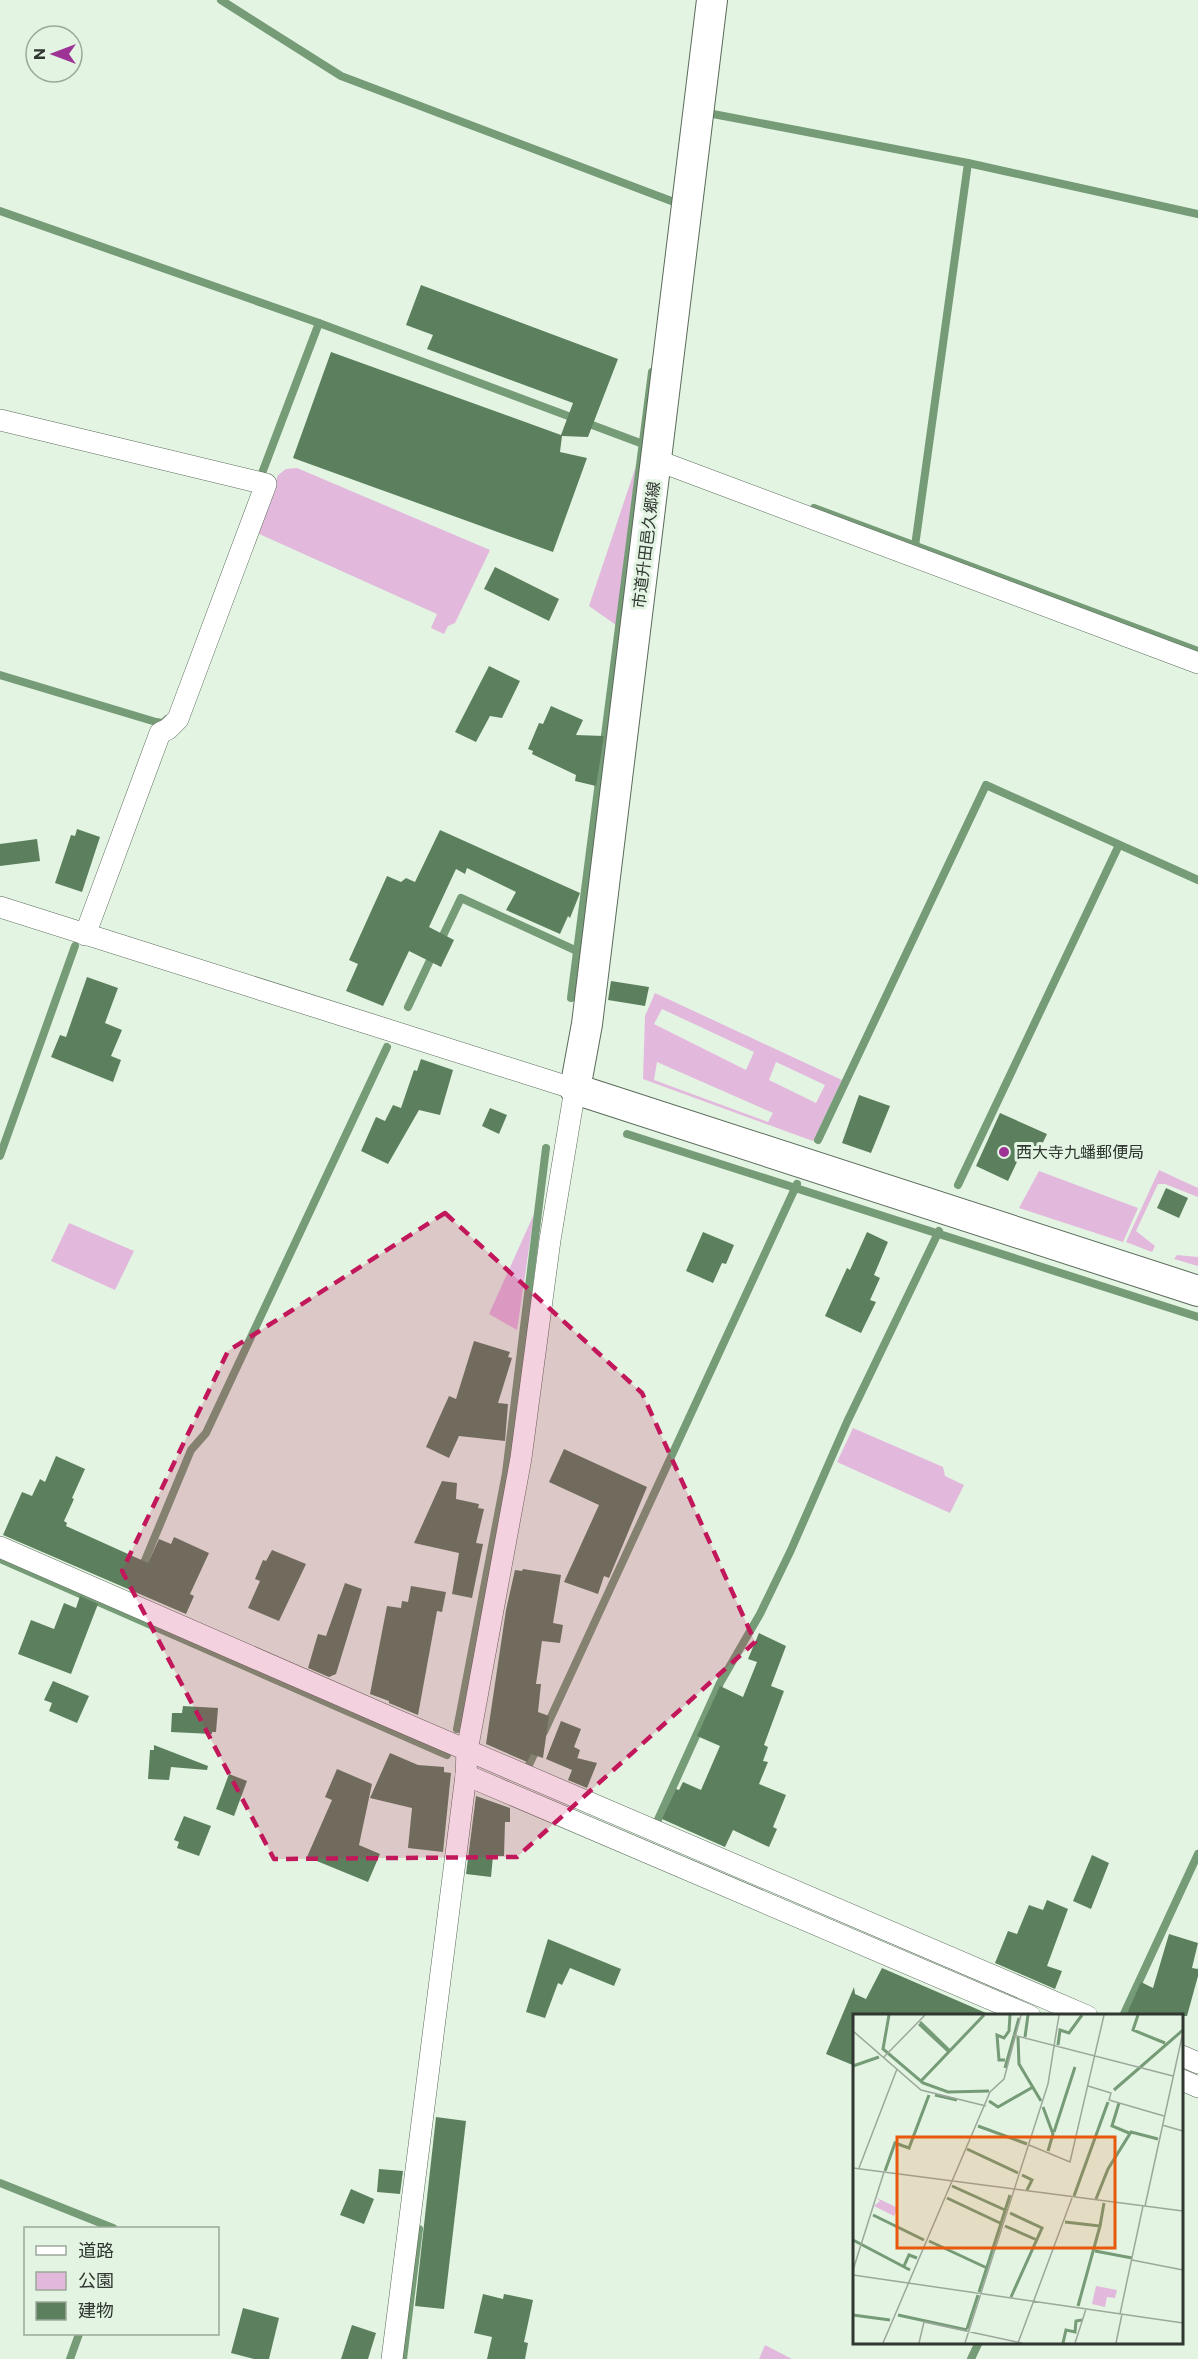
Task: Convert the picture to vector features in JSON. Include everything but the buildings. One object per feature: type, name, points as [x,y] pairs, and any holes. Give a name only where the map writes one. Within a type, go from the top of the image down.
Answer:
[{"type":"street","name":"市道升田邑久郷線","points":[[575,1089],[587,1024],[712,0]]},
{"type":"street","points":[[0,420],[266,484],[178,719],[160,733],[84,934]]},
{"type":"street","points":[[657,452],[1198,663]]},
{"type":"street","points":[[0,907],[575,1089],[1198,1291]]},
{"type":"street","points":[[392,2359],[466,1775],[467,1751],[521,1458],[550,1240],[575,1089]]},
{"type":"street","points":[[0,1546],[467,1751],[1082,2014]]},
{"type":"street","points":[[466,1775],[1025,2014]]},
{"type":"street","points":[[1183,2056],[1198,2063]]},
{"type":"street","points":[[1183,2080],[1198,2087]]},
{"type":"highlighted area","points":[[445,1213],[642,1393],[755,1642],[517,1857],[274,1859],[122,1571],[228,1351]]},
{"type":"green space","points":[[636,466],[616,625],[589,606]]},
{"type":"green space","points":[[297,468],[490,550],[455,623],[448,626],[444,634],[431,628],[437,614],[257,533],[278,475],[286,469]]},
{"type":"green space","points":[[655,993],[842,1080],[813,1141],[643,1079],[645,1016]],"holes":[[[662,1009],[754,1052],[746,1070],[654,1024]],[[657,1062],[773,1113],[768,1122],[654,1080]],[[776,1062],[825,1085],[816,1103],[769,1080]]]},
{"type":"green space","points":[[1159,1170],[1198,1188],[1198,1197],[1165,1184],[1158,1184],[1136,1231],[1155,1246],[1152,1252],[1126,1242]]},
{"type":"green space","points":[[1039,1171],[1138,1208],[1123,1242],[1019,1208]]},
{"type":"green space","points":[[534,1214],[517,1330],[489,1314]]},
{"type":"green space","points":[[69,1223],[134,1251],[115,1290],[51,1261]]},
{"type":"green space","points":[[1177,1255],[1198,1257],[1198,1266],[1174,1259]]},
{"type":"green space","points":[[853,1428],[943,1467],[945,1476],[964,1485],[950,1513],[837,1462]]},
{"type":"green space","points":[[765,2345],[792,2359],[759,2359]]},
{"type":"waterway","points":[[221,0],[341,76],[674,202]]},
{"type":"waterway","points":[[713,114],[968,163]]},
{"type":"waterway","points":[[915,546],[968,163],[1198,214]]},
{"type":"waterway","points":[[0,211],[319,323],[651,447]]},
{"type":"waterway","points":[[259,481],[319,323]]},
{"type":"waterway","points":[[571,998],[652,372]]},
{"type":"waterway","points":[[814,508],[1198,651]]},
{"type":"waterway","points":[[0,675],[156,722],[163,723],[167,719]]},
{"type":"waterway","points":[[818,1140],[986,785],[1198,880]]},
{"type":"waterway","points":[[958,1185],[1119,845]]},
{"type":"waterway","points":[[439,944],[461,898],[577,951]]},
{"type":"waterway","points":[[0,1156],[75,946]]},
{"type":"waterway","points":[[408,1007],[433,954]]},
{"type":"waterway","points":[[141,1570],[191,1450],[206,1433],[387,1047]]},
{"type":"waterway","points":[[627,1134],[1198,1317]]},
{"type":"waterway","points":[[457,1729],[506,1473],[546,1148]]},
{"type":"waterway","points":[[544,1732],[797,1184]]},
{"type":"waterway","points":[[656,1824],[720,1683],[760,1614],[791,1550],[847,1422],[939,1231]]},
{"type":"waterway","points":[[0,1559],[447,1755]]},
{"type":"waterway","points":[[527,1769],[538,1746]]},
{"type":"waterway","points":[[1124,2014],[1198,1854]]},
{"type":"waterway","points":[[0,2183],[110,2227]]},
{"type":"waterway","points":[[403,2359],[419,2229]]},
{"type":"waterway","points":[[70,2359],[79,2335]]},
{"type":"waterway","points":[[971,2359],[978,2344]]},
{"type":"place","name":"西大寺九蟠郵便局","points":[[1004,1152]]}]
